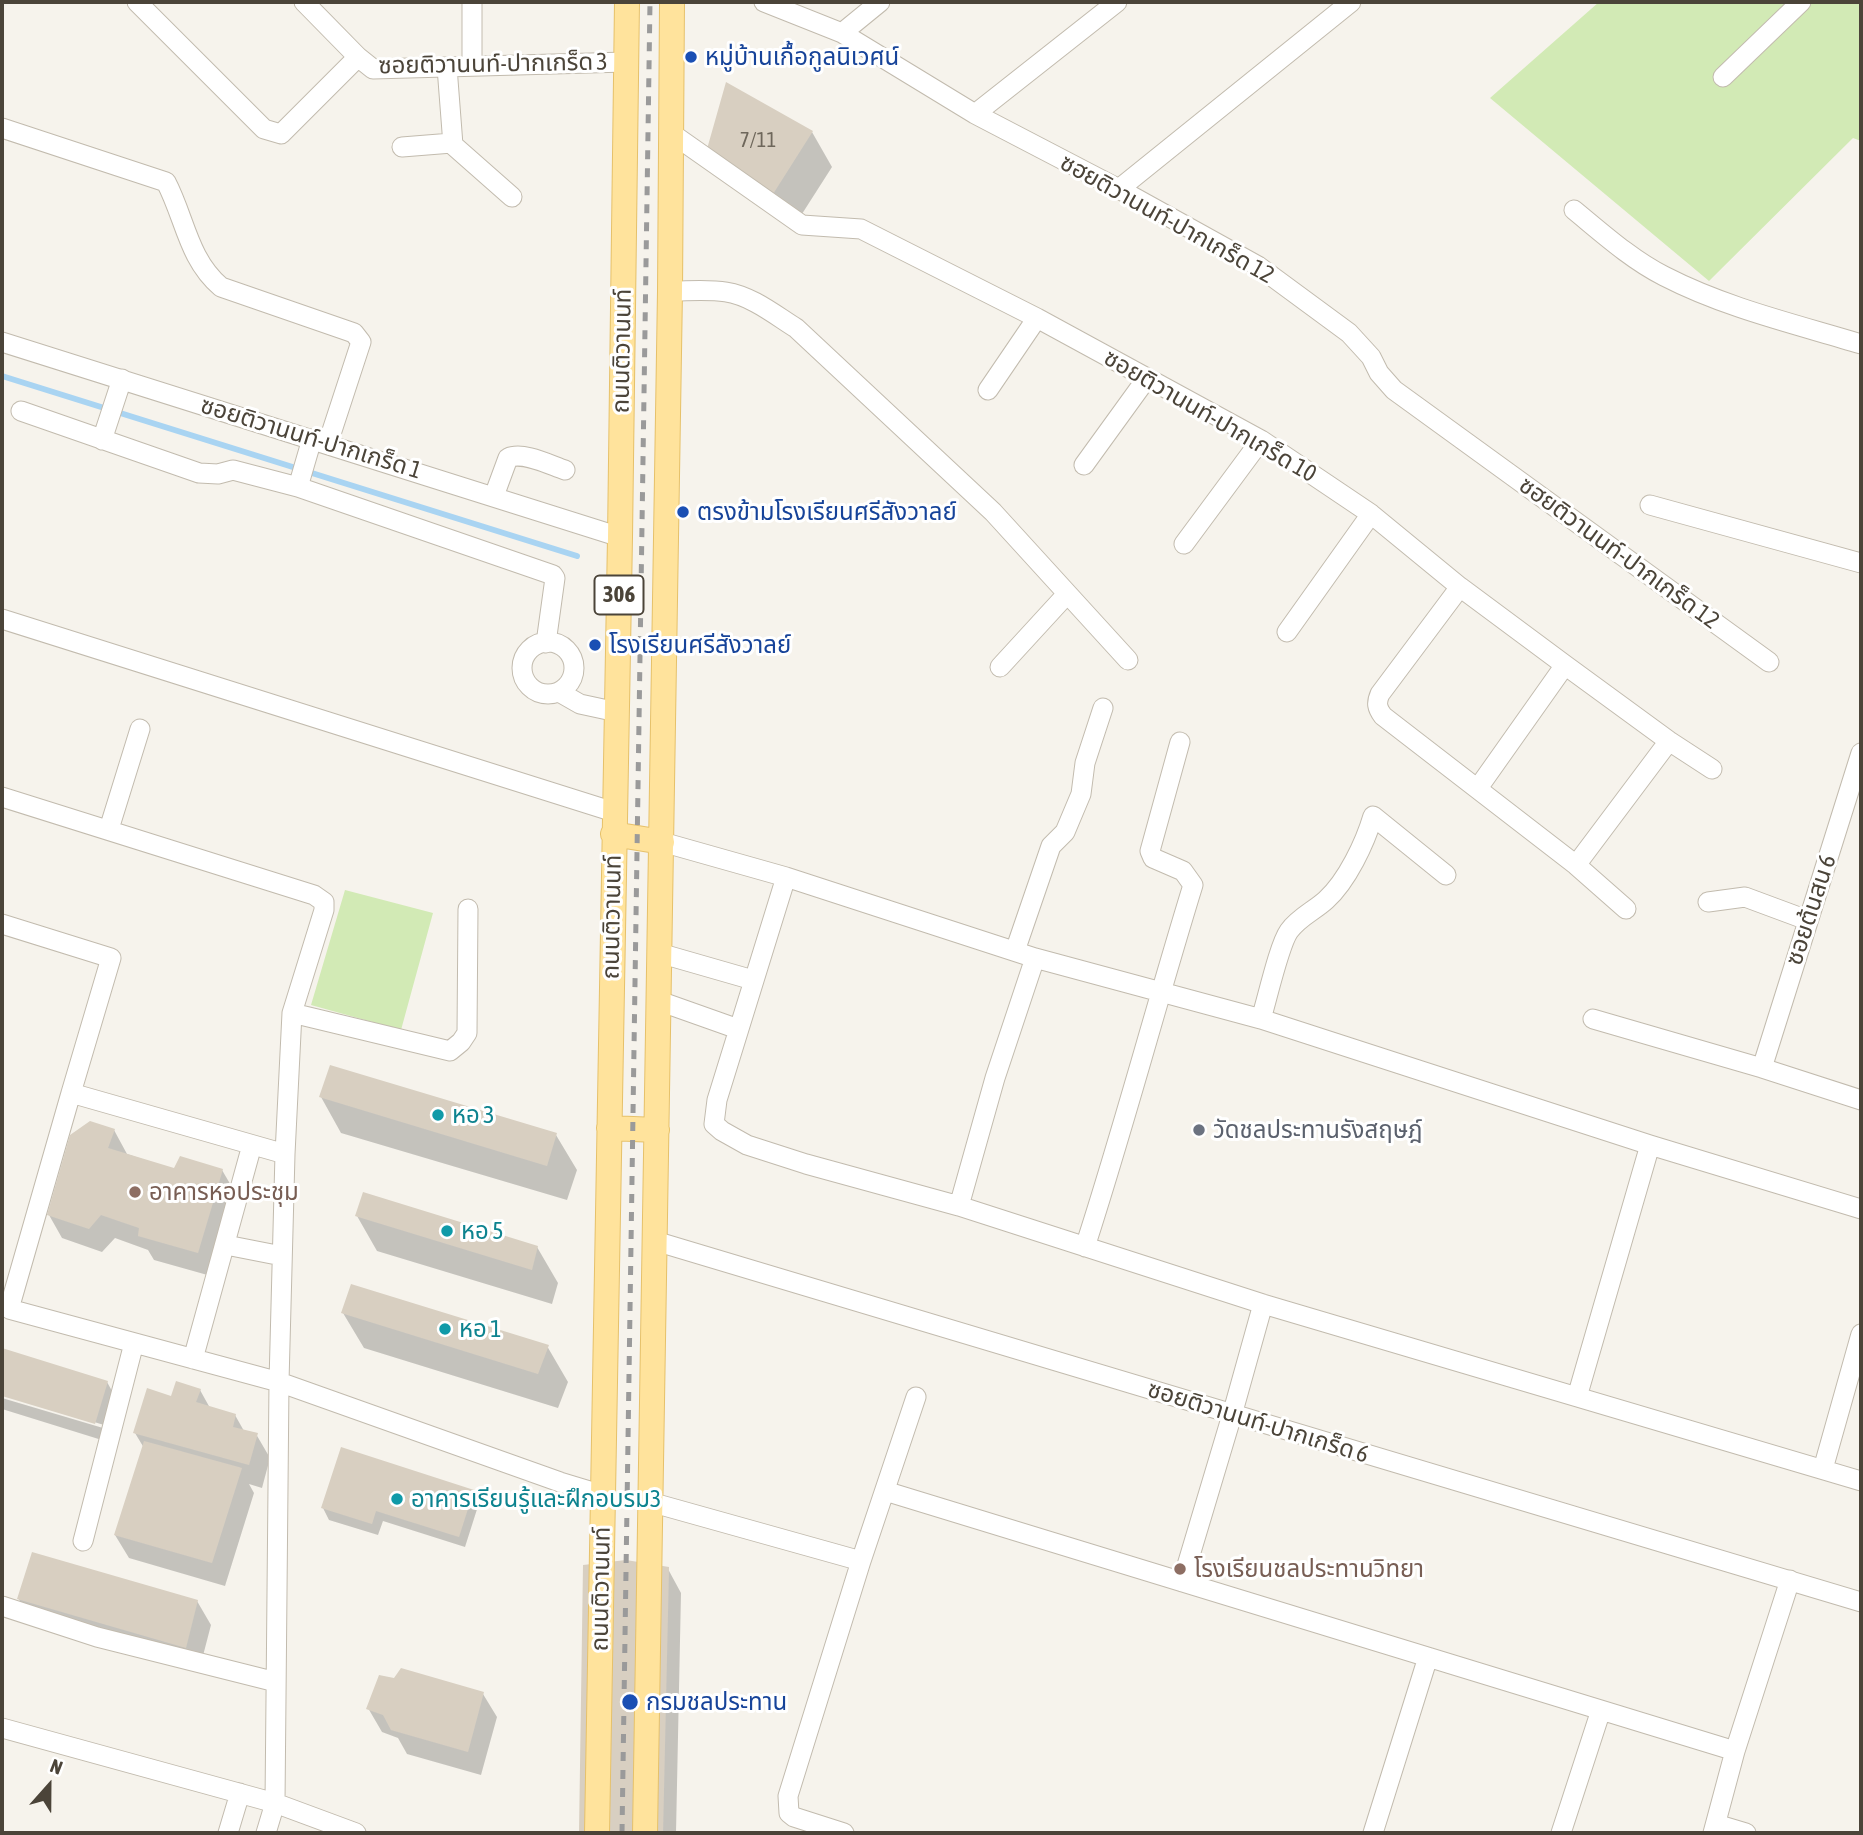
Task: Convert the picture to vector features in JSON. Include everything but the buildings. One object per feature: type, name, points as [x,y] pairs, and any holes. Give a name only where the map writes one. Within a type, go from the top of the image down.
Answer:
[{"type":"main road","name":"ถนนติวานนท์","points":[[597,1833],[627,2]]},
{"type":"main road","name":"ถนนติวานนท์","points":[[645,1833],[662,842],[672,2]]},
{"type":"main road","points":[[614,823],[662,842]]},
{"type":"main road","points":[[609,1129],[657,1130]]},
{"type":"street","points":[[136,2],[264,129],[277,134],[282,134],[358,57]]},
{"type":"street","name":"ซอยติวานนท์-ปากเกร็ด 3","points":[[304,2],[373,69],[626,62]]},
{"type":"street","points":[[472,2],[472,65]]},
{"type":"street","name":"ซฮยติวานนท์-ปากเกร็ด 12","points":[[764,2],[842,33],[975,114],[1119,189],[1268,273],[1349,333],[1371,357],[1379,373],[1394,390],[1769,662]]},
{"type":"street","points":[[842,33],[880,2]]},
{"type":"street","points":[[975,114],[1117,2]]},
{"type":"street","points":[[1119,189],[1350,2]]},
{"type":"street","points":[[1723,76],[1801,2]]},
{"type":"street","points":[[447,67],[452,142],[456,149],[512,197]]},
{"type":"street","points":[[2,128],[166,182],[195,257],[221,288],[354,332],[358,336],[361,342],[298,487]]},
{"type":"street","name":"ซอยติวานนท์-ปากเกร็ด 10","points":[[671,133],[802,225],[861,229],[1037,318],[1261,440],[1371,513],[1460,587],[1565,666],[1712,769]]},
{"type":"street","points":[[402,147],[452,142]]},
{"type":"street","points":[[1574,210],[1610,240],[1662,275],[1725,303],[1861,344]]},
{"type":"street","points":[[670,291],[724,292],[737,295],[796,328],[993,512],[1128,660]]},
{"type":"street","points":[[988,390],[1037,318]]},
{"type":"street","name":"ซอยติวานนท์-ปากเกร็ด 1","points":[[2,342],[620,537]]},
{"type":"street","points":[[1084,465],[1147,378]]},
{"type":"street","points":[[102,440],[122,379]]},
{"type":"street","points":[[21,411],[199,473],[218,474],[233,470],[298,487],[554,576],[546,643]]},
{"type":"street","points":[[1184,544],[1261,440]]},
{"type":"street","points":[[494,496],[508,458],[513,456],[565,470]]},
{"type":"street","points":[[1650,505],[1861,563]]},
{"type":"street","points":[[1287,632],[1371,513]]},
{"type":"street","points":[[1460,587],[1380,694],[1377,706],[1383,716],[1577,865],[1626,909]]},
{"type":"street","points":[[1000,667],[1067,594]]},
{"type":"street","points":[[2,619],[614,823]]},
{"type":"street","points":[[546,643],[556,644],[566,650],[572,656],[575,669],[567,687],[550,694],[532,689],[524,680],[521,670],[526,652],[535,644],[546,643]]},
{"type":"street","points":[[1478,788],[1565,666]]},
{"type":"street","points":[[559,692],[580,704],[617,712]]},
{"type":"street","points":[[1015,951],[1051,846],[1065,832],[1081,794],[1085,763],[1103,708]]},
{"type":"street","points":[[109,829],[140,729]]},
{"type":"street","points":[[1577,865],[1669,741]]},
{"type":"street","points":[[1085,1247],[1121,1134],[1193,885],[1183,871],[1153,858],[1150,851],[1180,742]]},
{"type":"street","name":"ซอยต้นสน 6","points":[[1762,1068],[1861,753]]},
{"type":"street","points":[[2,797],[314,895],[324,902],[324,910],[292,1013],[279,1382],[275,1803],[266,1833]]},
{"type":"street","points":[[1261,1019],[1287,933],[1300,919],[1326,900],[1338,886],[1367,838],[1373,816],[1446,875]]},
{"type":"street","points":[[662,842],[786,877],[1035,958],[1261,1019],[1650,1145],[1861,1209]]},
{"type":"street","points":[[786,877],[727,1063],[714,1118],[714,1124],[722,1131],[747,1145],[817,1167],[959,1206],[1263,1304],[1861,1481]]},
{"type":"street","points":[[1708,902],[1745,897],[1807,920]]},
{"type":"street","points":[[292,1013],[450,1051],[467,1033],[468,909]]},
{"type":"street","points":[[2,924],[111,958],[9,1309],[279,1382],[559,1482],[603,1495]]},
{"type":"street","points":[[659,953],[753,980]]},
{"type":"street","points":[[959,1206],[988,1102],[1035,958]]},
{"type":"street","points":[[659,1001],[738,1029]]},
{"type":"street","points":[[1592,1019],[1861,1100]]},
{"type":"street","points":[[71,1093],[285,1154]]},
{"type":"street","points":[[192,1359],[252,1145]]},
{"type":"street","points":[[1577,1397],[1650,1145]]},
{"type":"street","name":"ซอยติวานนท์-ปากเกร็ด 6","points":[[655,1241],[1861,1602]]},
{"type":"street","points":[[226,1245],[282,1256]]},
{"type":"street","points":[[1182,1582],[1263,1304]]},
{"type":"street","points":[[1823,1469],[1861,1334]]},
{"type":"street","points":[[83,1541],[134,1343]]},
{"type":"street","points":[[844,1833],[794,1817],[789,1813],[787,1804],[861,1561],[916,1397]]},
{"type":"street","points":[[885,1492],[1735,1751]]},
{"type":"street","points":[[650,1502],[861,1561]]},
{"type":"street","points":[[1744,1833],[1715,1829],[1735,1751],[1790,1580]]},
{"type":"street","points":[[2,1606],[97,1637],[276,1682]]},
{"type":"street","points":[[1373,1833],[1428,1657]]},
{"type":"street","points":[[1561,1833],[1601,1710]]},
{"type":"street","points":[[2,1728],[275,1803],[356,1833]]},
{"type":"street","points":[[228,1833],[240,1793]]},
{"type":"green space","points":[[1599,2],[1861,2],[1861,141],[1853,138],[1709,281],[1490,98]]},
{"type":"green space","points":[[345,890],[433,913],[401,1030],[311,1005]]},
{"type":"waterway","points":[[2,376],[577,556]]},
{"type":"railway","points":[[622,1833],[650,2]]},
{"type":"place","name":"หมู่บ้านเกื้อกูลนิเวศน์","points":[[691,57]]},
{"type":"place","name":"ตรงข้ามโรงเรียนศรีสังวาลย์","points":[[683,512]]},
{"type":"place","name":"โรงเรียนศรีสังวาลย์","points":[[595,645]]},
{"type":"place","name":"หอ 3","points":[[438,1115]]},
{"type":"place","name":"วัดชลประทานรังสฤษฎ์","points":[[1199,1130]]},
{"type":"place","name":"อาคารหอประชุม","points":[[135,1192]]},
{"type":"place","name":"หอ 5","points":[[447,1231]]},
{"type":"place","name":"หอ 1","points":[[445,1329]]},
{"type":"place","name":"อาคารเรียนรู้และฝึกอบรม3","points":[[397,1499]]},
{"type":"place","name":"โรงเรียนชลประทานวิทยา","points":[[1180,1569]]},
{"type":"place","name":"กรมชลประทาน","points":[[630,1702]]}]
